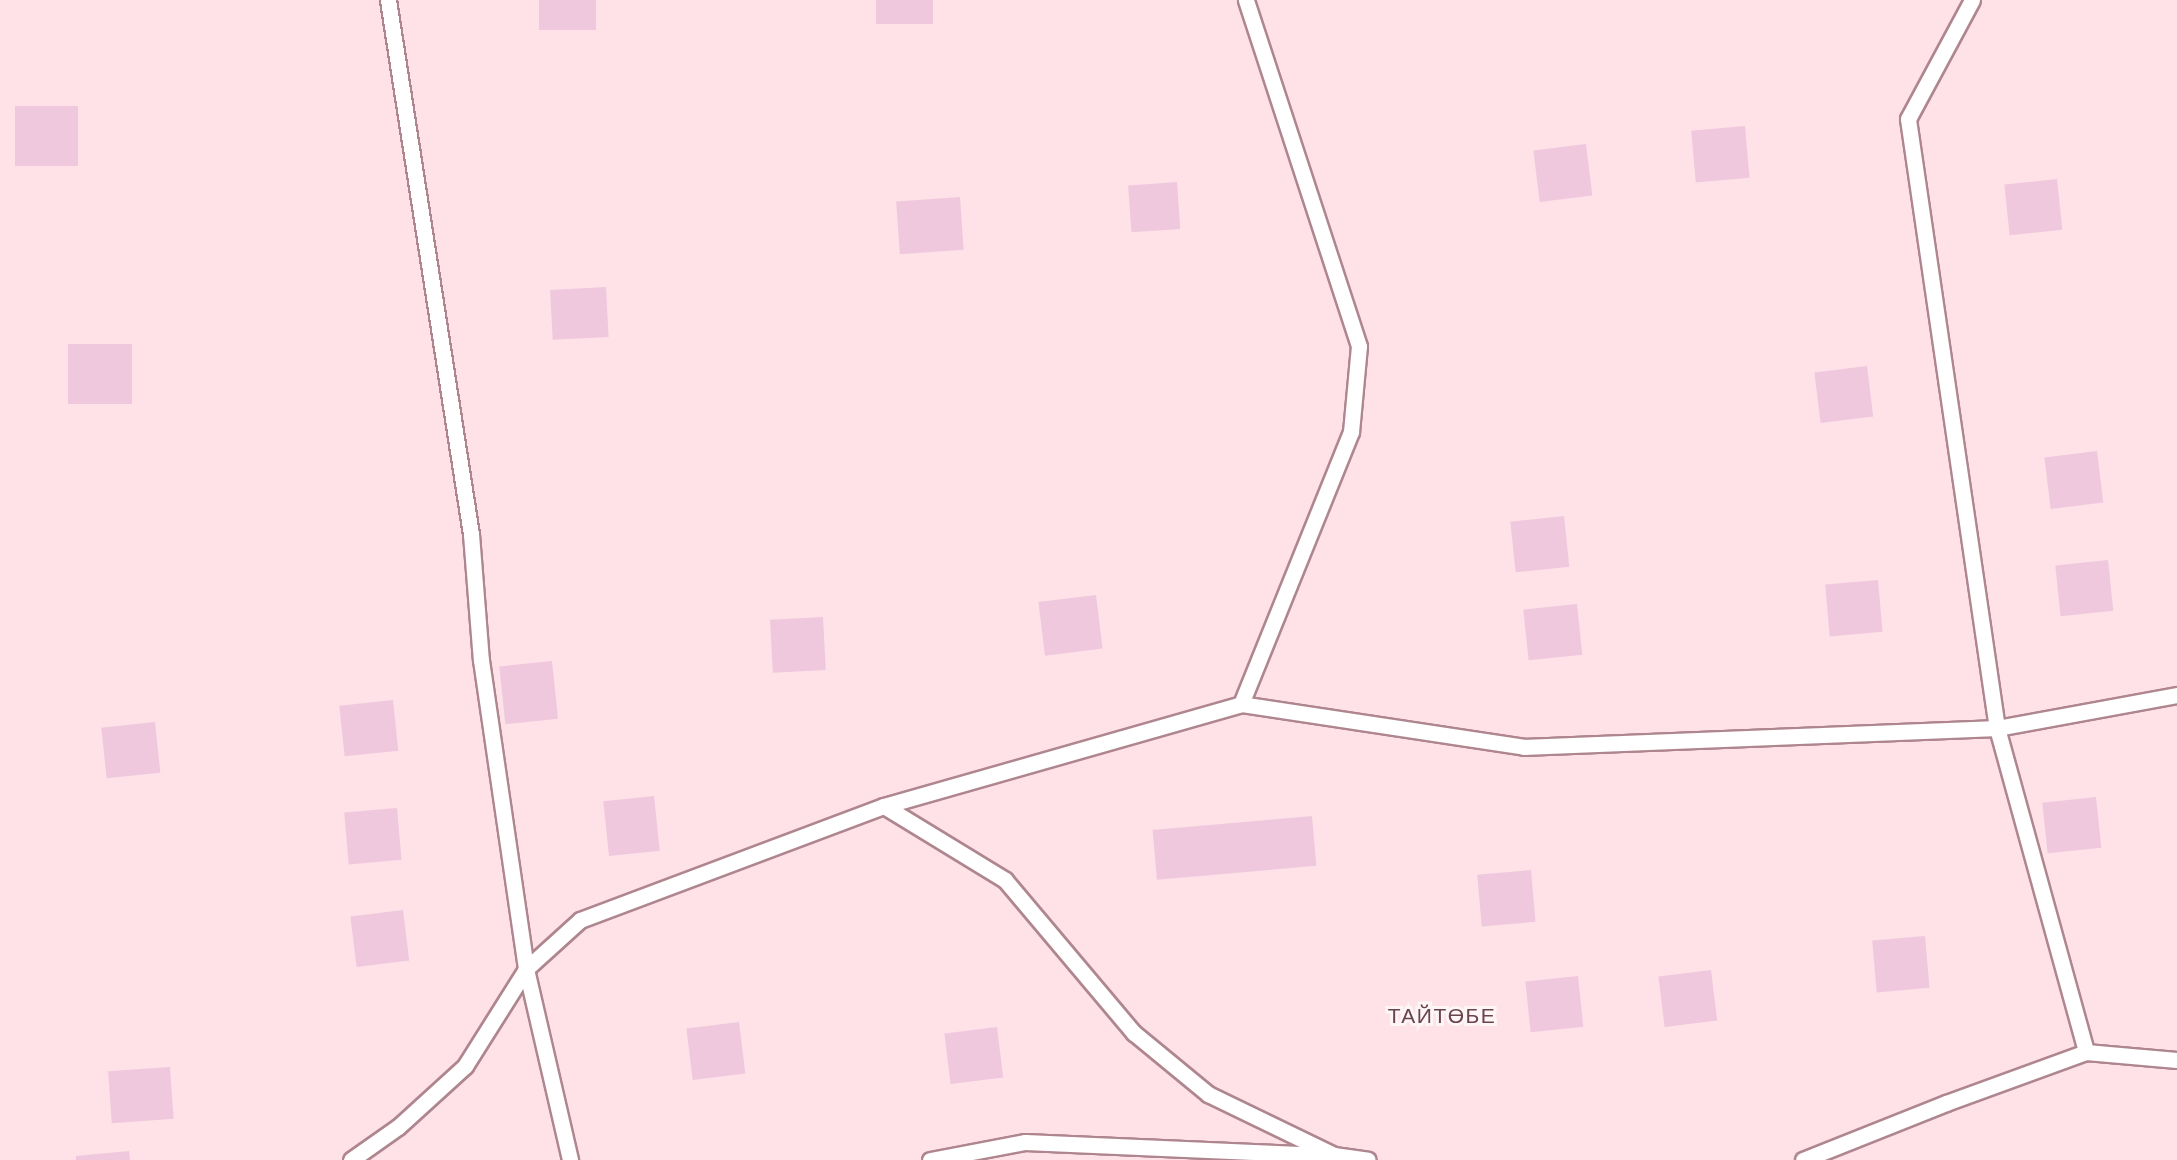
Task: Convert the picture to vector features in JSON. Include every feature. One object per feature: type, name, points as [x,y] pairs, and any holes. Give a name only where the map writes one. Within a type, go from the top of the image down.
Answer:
[{"type":"lane","points":[[388,0],[471,534],[481,660],[526,969],[570,1160]]},
{"type":"lane","points":[[1241,704],[1351,432],[1359,346],[1246,0]]},
{"type":"lane","points":[[1972,0],[1908,119],[1998,728],[2086,1052]]},
{"type":"lane","points":[[351,1160],[398,1127],[465,1066],[526,969],[580,920],[884,806],[1241,704],[1524,747],[1998,728],[2177,695]]},
{"type":"lane","points":[[884,806],[1005,880],[1134,1033],[1208,1094],[1334,1155]]},
{"type":"lane","points":[[1803,1160],[1946,1102],[2086,1052],[2177,1060]]},
{"type":"lane","points":[[930,1160],[1025,1142],[1334,1155],[1368,1160]]},
{"type":"building","points":[[539,0],[596,0],[596,30],[539,30]]},
{"type":"building","points":[[876,0],[933,0],[933,24],[876,24]]},
{"type":"building","points":[[15,106],[78,106],[78,166],[15,166]]},
{"type":"building","points":[[1745,126],[1750,178],[1696,183],[1691,131]]},
{"type":"building","points":[[1586,144],[1592,196],[1540,202],[1533,150]]},
{"type":"building","points":[[2057,179],[2062,230],[2010,235],[2004,185]]},
{"type":"building","points":[[1177,182],[1180,229],[1131,232],[1128,185]]},
{"type":"building","points":[[960,197],[964,250],[900,254],[896,201]]},
{"type":"building","points":[[606,287],[609,337],[553,340],[550,290]]},
{"type":"building","points":[[68,344],[132,344],[132,404],[68,404]]},
{"type":"building","points":[[1867,366],[1873,417],[1821,423],[1814,372]]},
{"type":"building","points":[[2097,451],[2103,503],[2051,509],[2044,457]]},
{"type":"building","points":[[1564,516],[1569,567],[1516,572],[1510,522]]},
{"type":"building","points":[[2108,560],[2113,611],[2061,616],[2055,566]]},
{"type":"building","points":[[1878,580],[1883,632],[1830,636],[1825,585]]},
{"type":"building","points":[[1096,595],[1103,649],[1045,656],[1038,602]]},
{"type":"building","points":[[1577,604],[1582,655],[1529,660],[1523,610]]},
{"type":"building","points":[[823,617],[826,670],[773,673],[770,620]]},
{"type":"building","points":[[552,661],[558,719],[505,724],[499,667]]},
{"type":"building","points":[[393,700],[398,751],[345,756],[339,706]]},
{"type":"building","points":[[155,722],[160,773],[107,778],[101,728]]},
{"type":"building","points":[[654,796],[660,851],[609,856],[603,801]]},
{"type":"building","points":[[2096,797],[2101,848],[2048,853],[2042,803]]},
{"type":"building","points":[[397,808],[402,860],[349,864],[344,813]]},
{"type":"building","points":[[1312,816],[1316,866],[1157,880],[1153,830]]},
{"type":"building","points":[[1531,870],[1536,922],[1482,927],[1477,875]]},
{"type":"building","points":[[403,910],[409,961],[357,967],[350,916]]},
{"type":"building","points":[[1925,936],[1930,988],[1877,992],[1872,941]]},
{"type":"building","points":[[1711,970],[1717,1021],[1665,1027],[1658,976]]},
{"type":"building","points":[[1578,976],[1583,1027],[1531,1032],[1525,982]]},
{"type":"building","points":[[739,1022],[745,1074],[693,1080],[686,1028]]},
{"type":"building","points":[[997,1027],[1003,1078],[951,1084],[944,1033]]},
{"type":"building","points":[[170,1067],[174,1119],[112,1123],[108,1071]]},
{"type":"building","points":[[129,1151],[130,1160],[76,1160],[76,1156]]},
{"type":"district","name":"ТАЙТӨБЕ","points":[[1442,1016]]}]
